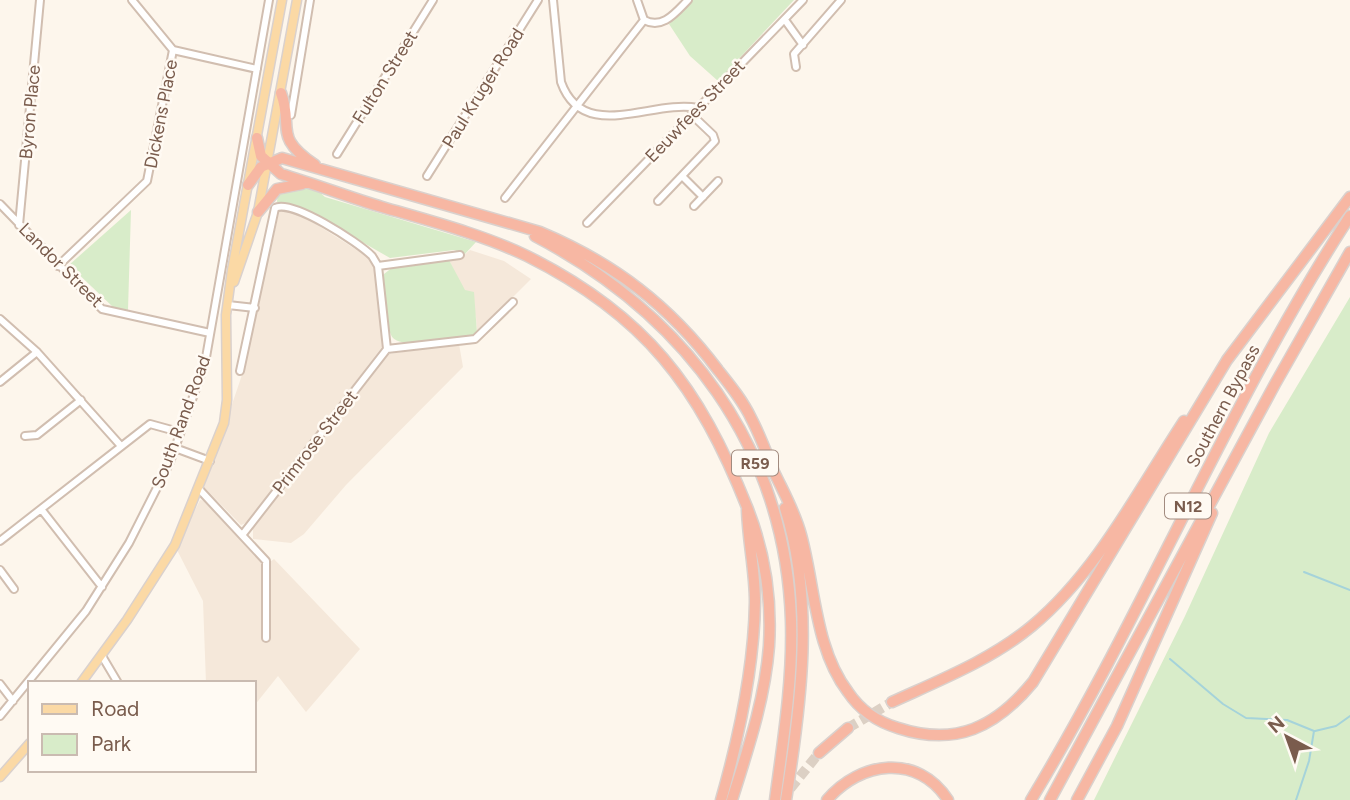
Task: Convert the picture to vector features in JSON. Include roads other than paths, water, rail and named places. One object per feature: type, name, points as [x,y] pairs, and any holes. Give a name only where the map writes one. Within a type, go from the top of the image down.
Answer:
[{"type":"highway","points":[[281,93],[285,127],[291,143],[321,169]]},
{"type":"highway","points":[[257,138],[259,152],[267,163],[281,174],[317,186]]},
{"type":"highway","points":[[248,185],[258,170],[267,163],[282,158],[321,169]]},
{"type":"highway","name":"R59","points":[[321,169],[520,227],[603,275],[663,325],[707,375],[738,424],[772,508],[786,573],[790,657],[775,800]]},
{"type":"highway","points":[[258,212],[281,187],[317,186]]},
{"type":"highway","name":"R59","points":[[317,186],[467,233],[524,255],[563,275],[619,314],[665,358],[698,402],[725,452],[758,532],[766,571],[769,646],[761,701],[732,800]]},
{"type":"highway","points":[[520,227],[577,247],[609,265],[640,287],[673,316],[709,358],[751,416],[781,487],[800,533],[828,655],[847,691],[868,713],[888,725],[929,736],[957,734],[997,718],[1033,682],[1204,398],[1258,317],[1350,197]]},
{"type":"highway","name":"Southern Bypass","points":[[1031,800],[1083,709],[1257,375],[1350,216]]},
{"type":"highway","name":"Southern Bypass","points":[[1050,800],[1350,252]]},
{"type":"highway","points":[[892,702],[986,658],[1053,608],[1100,549],[1185,419],[1204,398]]},
{"type":"highway","points":[[1077,799],[1143,672],[1229,472]]},
{"type":"highway","points":[[781,487],[799,568],[802,617],[802,674],[786,800]]},
{"type":"highway","points":[[721,800],[744,701],[754,627],[754,576],[747,506]]},
{"type":"highway","points":[[818,753],[848,728]]},
{"type":"highway","points":[[827,800],[858,774],[888,767],[908,769],[925,776],[948,800]]},
{"type":"main road","name":"South Rand Road","points":[[83,681],[166,559],[211,461],[228,400],[229,295],[282,0]]},
{"type":"main road","name":"South Rand Road","points":[[229,295],[258,212],[297,0]]},
{"type":"main road","points":[[0,777],[28,745]]},
{"type":"street","name":"Byron Place","points":[[19,225],[40,0]]},
{"type":"street","points":[[132,0],[173,50],[257,69]]},
{"type":"street","name":"South Rand Road","points":[[30,681],[61,644],[102,587],[154,496],[203,371],[269,0]]},
{"type":"street","points":[[290,115],[310,0]]},
{"type":"street","name":"Fulton Street","points":[[337,154],[433,0]]},
{"type":"street","points":[[538,0],[554,12]]},
{"type":"street","name":"Paul Kruger Road","points":[[427,176],[538,0]]},
{"type":"street","points":[[553,0],[561,82],[566,94],[577,106],[598,117],[677,107],[698,108]]},
{"type":"street","points":[[637,0],[644,20]]},
{"type":"street","points":[[644,20],[665,22],[688,0]]},
{"type":"street","name":"Eeuwfees Street","points":[[587,223],[803,0]]},
{"type":"street","points":[[796,67],[793,57],[841,0]]},
{"type":"street","points":[[505,198],[644,20]]},
{"type":"street","points":[[785,20],[803,45]]},
{"type":"street","name":"Dickens Place","points":[[58,265],[147,181],[173,50]]},
{"type":"street","points":[[677,107],[685,122]]},
{"type":"street","points":[[658,201],[715,141],[713,135],[692,114]]},
{"type":"street","points":[[682,176],[703,197]]},
{"type":"street","points":[[694,206],[718,181]]},
{"type":"street","name":"Landor Street","points":[[0,204],[102,309],[210,333]]},
{"type":"street","points":[[240,371],[273,211],[282,206],[306,214],[374,258],[378,267],[387,349],[475,339],[513,302]]},
{"type":"street","points":[[378,267],[460,255]]},
{"type":"street","points":[[228,305],[255,308]]},
{"type":"street","points":[[0,319],[37,352],[121,446]]},
{"type":"street","name":"Primrose Street","points":[[243,534],[387,349]]},
{"type":"street","points":[[0,382],[37,352]]},
{"type":"street","points":[[25,436],[37,435],[80,400]]},
{"type":"street","points":[[0,541],[153,423],[179,432]]},
{"type":"street","points":[[175,448],[211,461]]},
{"type":"street","points":[[199,489],[268,564],[265,638]]},
{"type":"street","points":[[41,509],[102,587]]},
{"type":"street","points":[[0,570],[14,589]]},
{"type":"street","points":[[102,656],[117,681]]},
{"type":"street","name":"South Rand Road","points":[[0,716],[28,683]]},
{"type":"street","points":[[0,684],[13,701]]},
{"type":"waterway","points":[[1304,572],[1350,590]]},
{"type":"waterway","points":[[1170,659],[1223,704],[1246,718],[1287,720],[1314,731],[1309,761],[1296,800]]},
{"type":"waterway","points":[[1315,731],[1336,726],[1350,716]]},
{"type":"tunnel","points":[[848,728],[892,702]]},
{"type":"tunnel","points":[[781,800],[819,753]]}]
